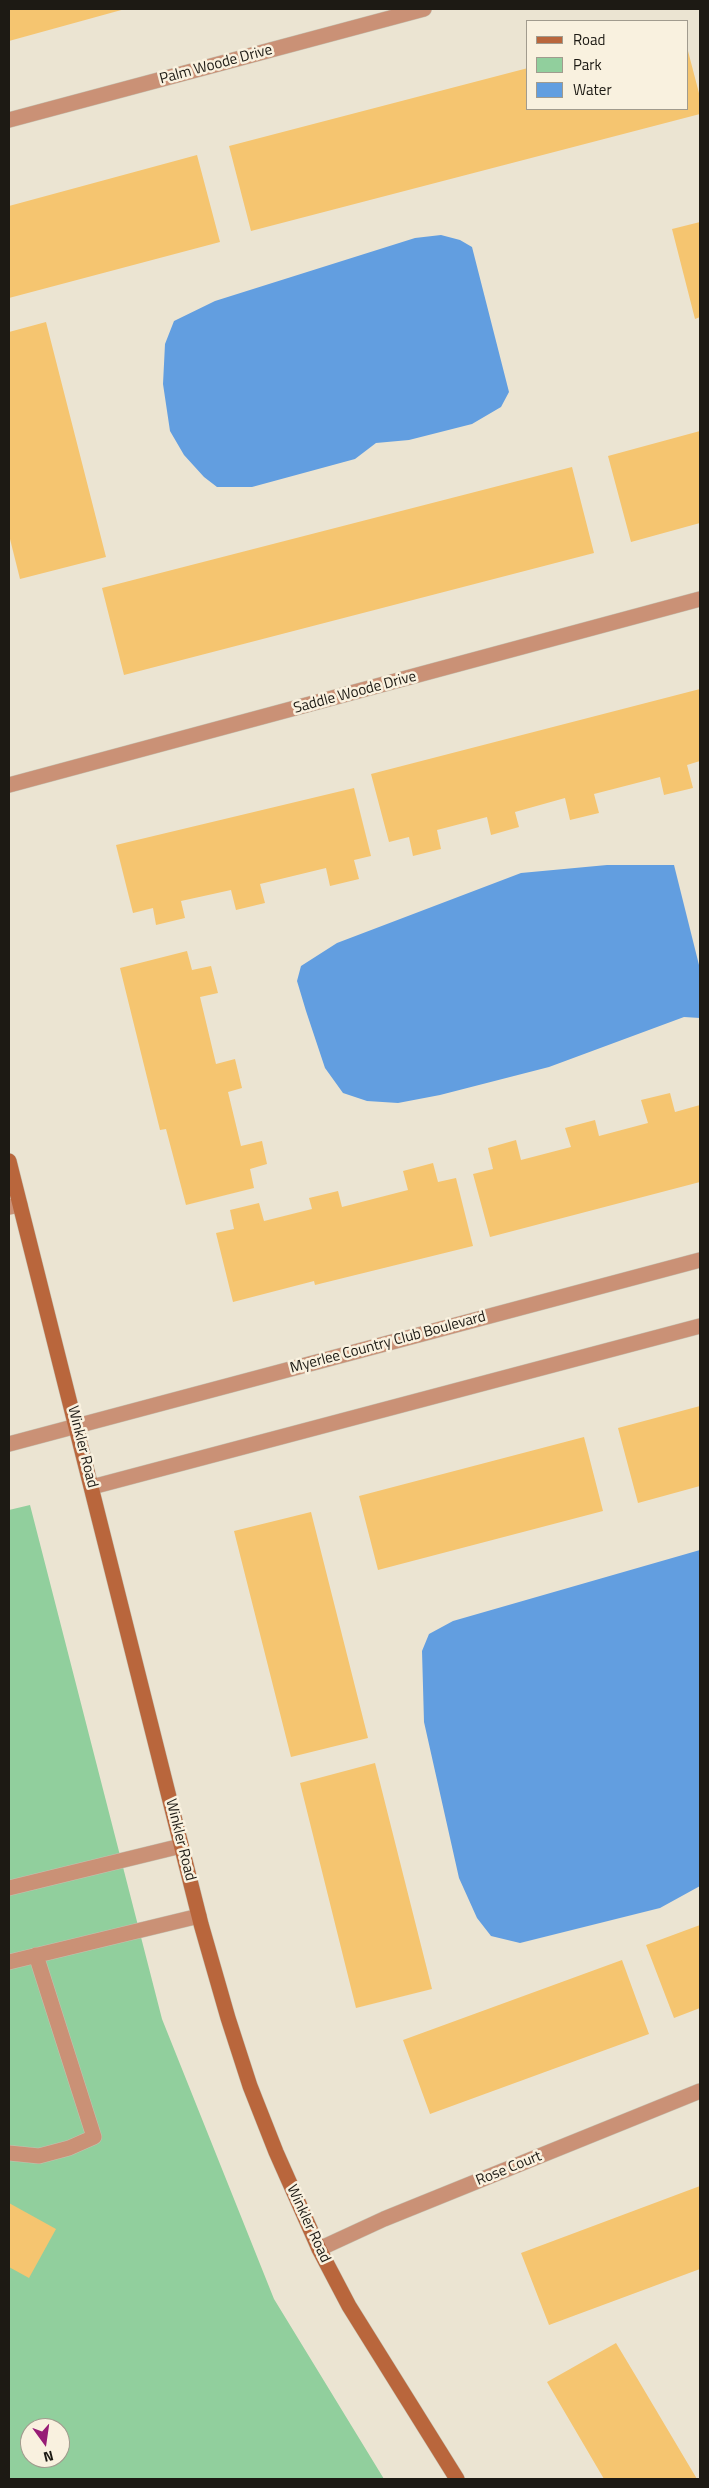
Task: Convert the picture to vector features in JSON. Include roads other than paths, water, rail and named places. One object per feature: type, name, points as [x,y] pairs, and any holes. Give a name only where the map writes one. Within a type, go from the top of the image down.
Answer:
[{"type":"street","name":"Palm Woode Drive","points":[[9,120],[424,9]]},
{"type":"street","name":"Saddle Woode Drive","points":[[9,785],[700,600]]},
{"type":"street","name":"Winkler Road","points":[[9,1161],[14,1206],[92,1487],[199,1916],[228,2018],[250,2086],[276,2152],[319,2250],[349,2306],[456,2479]]},
{"type":"street","name":"Myerlee Country Club Boulevard","points":[[9,1444],[700,1260]]},
{"type":"street","points":[[92,1487],[700,1326]]},
{"type":"street","points":[[9,1888],[182,1846]]},
{"type":"street","points":[[9,1962],[199,1916]]},
{"type":"street","points":[[9,2153],[39,2156],[69,2148],[94,2137],[36,1955]]},
{"type":"street","name":"Rose Court","points":[[319,2250],[384,2219],[700,2091]]},
{"type":"water","points":[[441,235],[460,240],[472,247],[509,392],[501,407],[472,424],[409,440],[376,443],[355,459],[252,487],[217,487],[204,477],[184,455],[170,431],[163,384],[165,344],[174,321],[215,301],[415,238]]},
{"type":"water","points":[[607,865],[674,865],[700,969],[700,1018],[684,1017],[549,1067],[440,1095],[398,1103],[367,1101],[343,1093],[325,1068],[306,1011],[297,981],[301,966],[337,943],[521,873]]},
{"type":"water","points":[[700,1550],[700,1886],[660,1908],[520,1943],[491,1936],[477,1918],[459,1878],[424,1722],[422,1651],[429,1634],[453,1621]]}]
